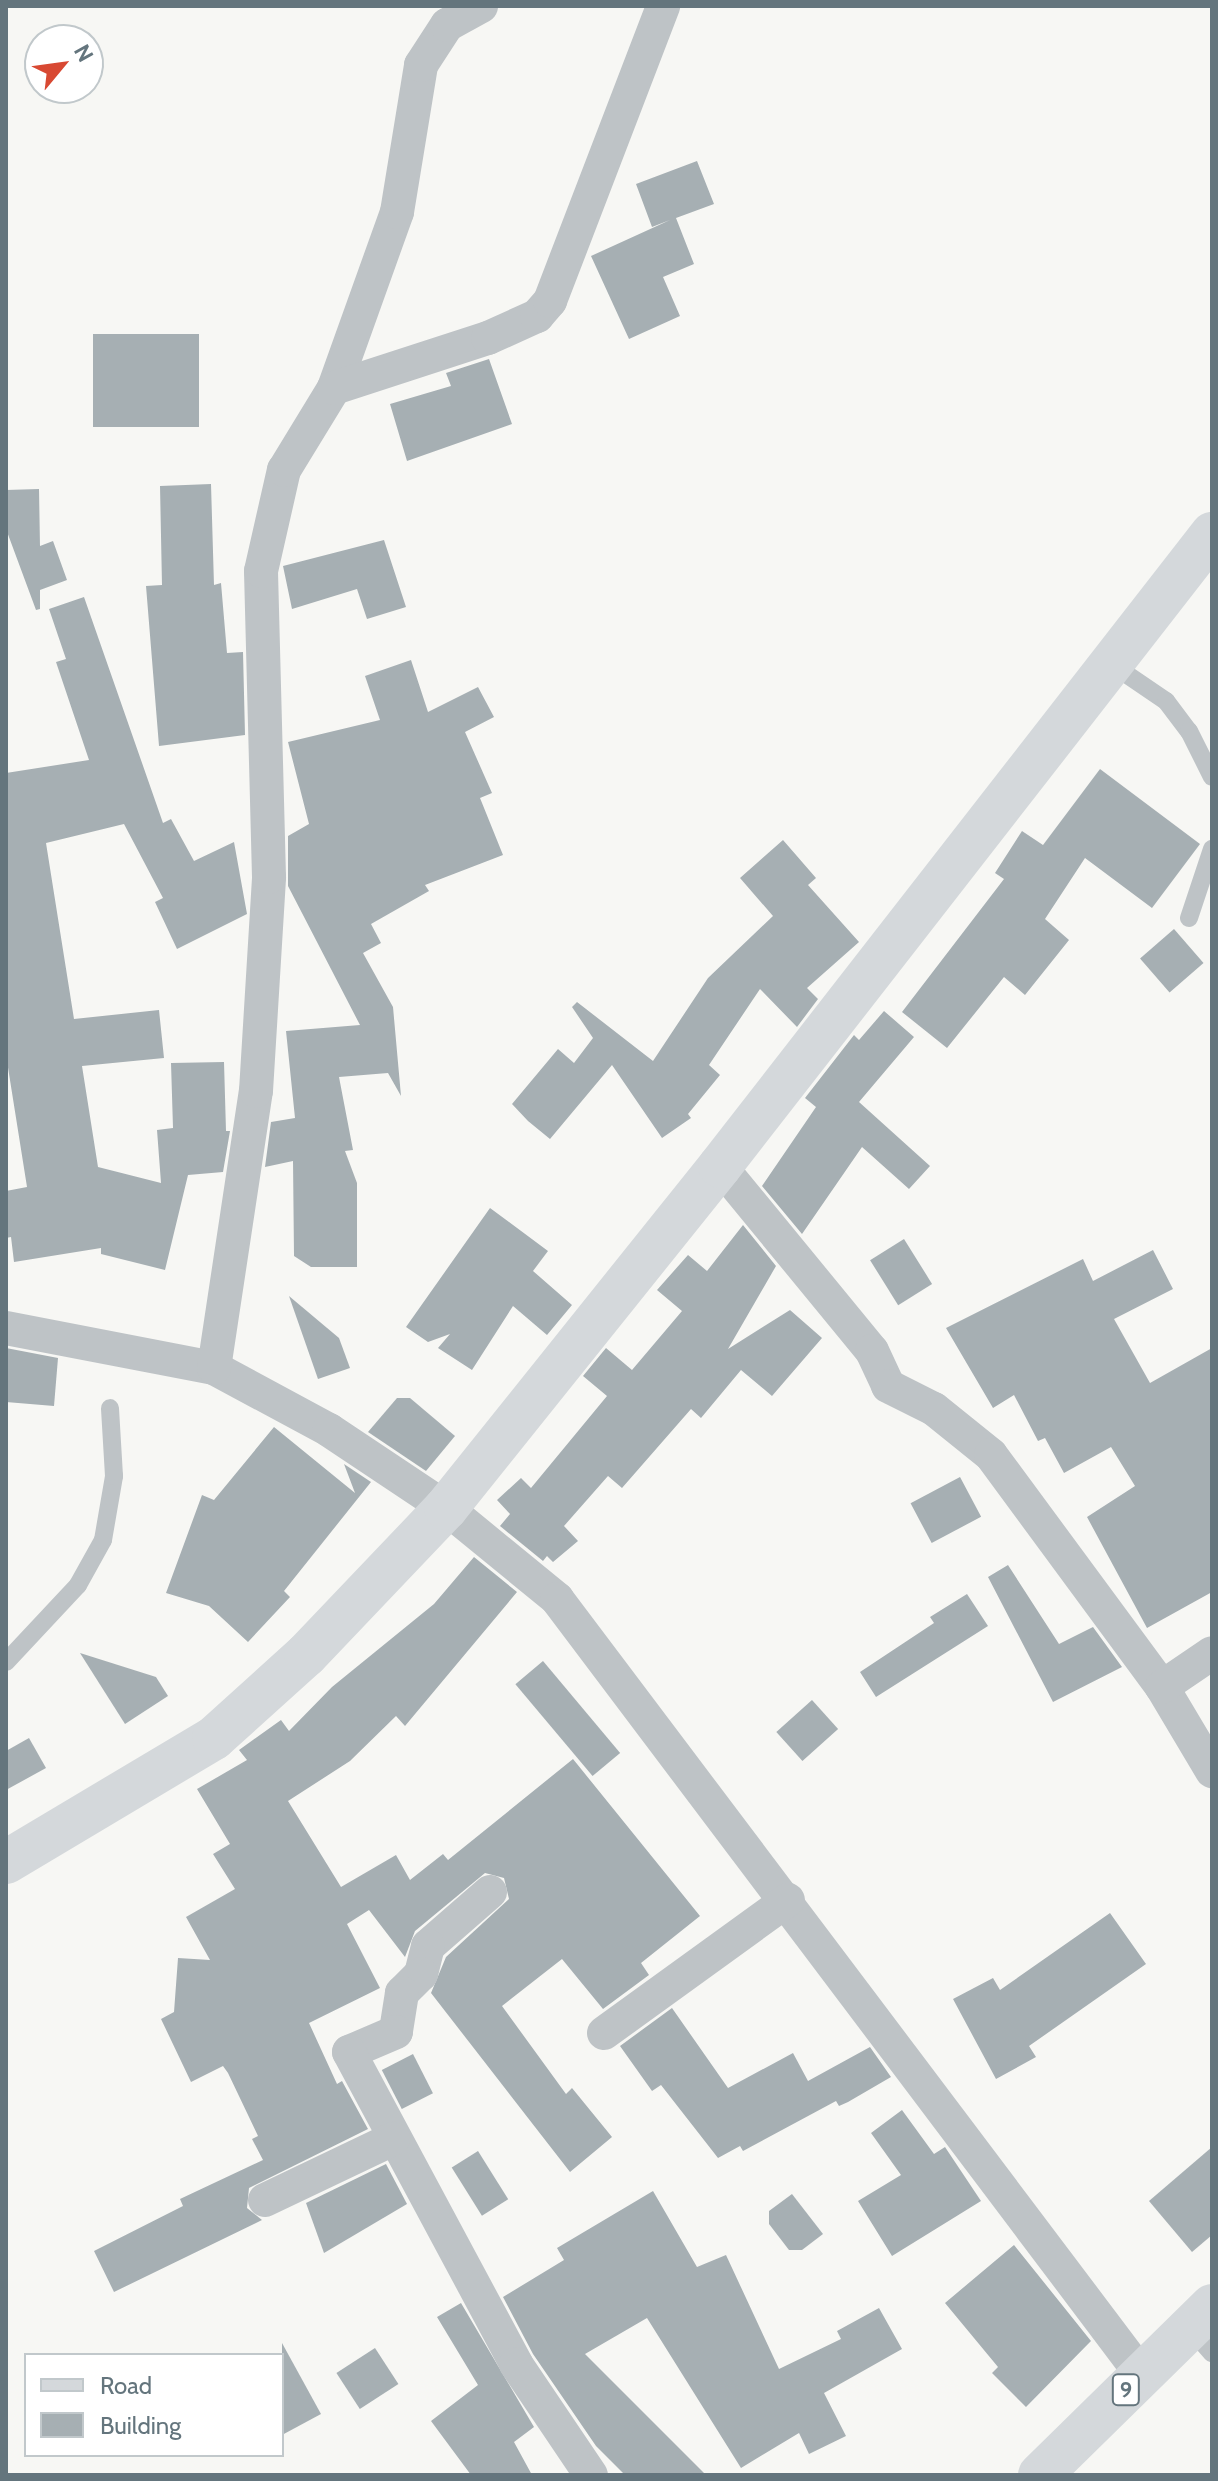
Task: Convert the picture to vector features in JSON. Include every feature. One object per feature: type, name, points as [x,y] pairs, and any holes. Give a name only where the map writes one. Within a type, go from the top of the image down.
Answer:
[{"type":"main road","points":[[6,1862],[214,1738],[306,1655],[446,1508],[720,1166],[1212,534]]},
{"type":"main road","name":"9","points":[[1050,2472],[1142,2375],[1204,2329]]},
{"type":"street","points":[[214,1368],[256,1091],[268,892],[261,571],[284,470],[334,388],[397,212],[421,65],[447,25],[481,6]]},
{"type":"street","points":[[334,388],[488,338],[537,316],[550,301],[663,6]]},
{"type":"street","points":[[720,1166],[872,1351],[888,1386],[934,1409],[991,1455],[1162,1687],[1212,1771]]},
{"type":"street","points":[[6,1328],[214,1368],[329,1430],[446,1508],[557,1599],[788,1900],[1142,2375]]},
{"type":"street","points":[[1162,1687],[1212,1653]]},
{"type":"street","points":[[490,1892],[428,1946],[421,1974],[402,1993],[396,2032],[349,2052],[516,2364],[591,2475]]},
{"type":"street","points":[[604,2033],[788,1900]]},
{"type":"street","points":[[265,2200],[393,2139]]},
{"type":"lane","points":[[1110,663],[1166,701],[1195,740],[1212,777]]},
{"type":"lane","points":[[1189,918],[1212,849]]},
{"type":"lane","points":[[6,1662],[78,1585],[103,1540],[114,1476],[110,1408]]},
{"type":"building","points":[[697,161],[714,204],[676,218],[694,264],[663,277],[680,316],[629,339],[591,256],[670,220],[652,227],[636,184]]},
{"type":"building","points":[[93,334],[199,334],[199,427],[93,427]]},
{"type":"building","points":[[489,359],[512,424],[407,461],[390,404],[451,386],[446,373]]},
{"type":"building","points":[[211,484],[214,585],[221,583],[227,653],[243,652],[245,735],[159,746],[146,586],[162,585],[160,486]]},
{"type":"building","points":[[39,489],[40,546],[53,541],[67,580],[40,590],[40,609],[36,610],[6,529],[6,490]]},
{"type":"building","points":[[384,540],[406,607],[367,619],[357,589],[292,609],[283,566]]},
{"type":"building","points":[[84,597],[163,823],[171,819],[194,861],[234,842],[247,914],[177,949],[155,902],[163,898],[124,824],[46,843],[74,1019],[159,1010],[164,1058],[82,1066],[98,1167],[161,1183],[157,1130],[173,1128],[171,1063],[224,1062],[226,1131],[230,1131],[223,1172],[188,1175],[165,1270],[101,1254],[101,1248],[14,1262],[11,1237],[6,1238],[6,1191],[27,1187],[6,1055],[6,773],[89,760],[56,662],[66,659],[49,609]]},
{"type":"building","points":[[411,660],[428,712],[478,687],[494,717],[465,732],[492,793],[480,798],[503,855],[425,885],[429,891],[371,924],[381,943],[363,953],[393,1007],[401,1096],[388,1073],[339,1077],[353,1150],[345,1151],[357,1183],[357,1267],[311,1267],[294,1256],[293,1161],[265,1167],[271,1122],[295,1118],[286,1031],[360,1025],[288,886],[288,836],[309,824],[288,742],[380,720],[365,676]]},
{"type":"building","points":[[1100,769],[1200,844],[1152,908],[1085,858],[1045,919],[1069,940],[1025,995],[1004,977],[947,1048],[902,1012],[1004,879],[995,873],[1022,831],[1043,845]]},
{"type":"building","points":[[783,840],[816,878],[808,885],[859,942],[807,988],[818,999],[797,1027],[760,989],[709,1065],[720,1075],[688,1114],[691,1118],[662,1138],[612,1065],[550,1139],[528,1121],[512,1104],[558,1049],[574,1063],[593,1038],[572,1007],[577,1002],[653,1061],[708,978],[773,916],[740,878]]},
{"type":"building","points":[[1174,929],[1204,963],[1170,992],[1140,959]]},
{"type":"building","points":[[884,1011],[914,1037],[859,1102],[930,1166],[909,1189],[862,1147],[802,1234],[762,1186],[816,1107],[805,1098],[854,1035],[859,1040]]},
{"type":"building","points":[[490,1208],[548,1251],[533,1271],[572,1305],[547,1335],[513,1306],[472,1370],[438,1348],[450,1334],[428,1342],[406,1327]]},
{"type":"building","points":[[743,1225],[776,1266],[728,1349],[790,1310],[822,1338],[772,1396],[741,1370],[701,1418],[691,1409],[622,1488],[608,1476],[564,1526],[578,1541],[553,1562],[547,1556],[543,1561],[500,1526],[510,1514],[497,1500],[521,1478],[531,1488],[607,1396],[583,1376],[606,1348],[632,1370],[682,1311],[657,1290],[688,1255],[707,1271]]},
{"type":"building","points":[[904,1239],[932,1284],[898,1305],[870,1260]]},
{"type":"building","points":[[1153,1250],[1173,1289],[1114,1319],[1150,1383],[1212,1348],[1212,1592],[1147,1628],[1087,1517],[1135,1486],[1111,1447],[1064,1473],[1045,1438],[1038,1441],[1014,1395],[993,1408],[946,1328],[1083,1259],[1093,1281]]},
{"type":"building","points":[[289,1296],[339,1338],[350,1368],[318,1379]]},
{"type":"building","points":[[6,1348],[58,1358],[54,1406],[6,1402]]},
{"type":"building","points":[[397,1398],[410,1398],[455,1436],[426,1471],[368,1432]]},
{"type":"building","points":[[274,1427],[355,1493],[344,1464],[371,1482],[284,1591],[290,1597],[248,1642],[209,1606],[166,1593],[202,1495],[214,1500]]},
{"type":"building","points":[[960,1477],[981,1517],[932,1543],[911,1503]]},
{"type":"building","points":[[474,1557],[517,1592],[405,1726],[396,1716],[350,1761],[288,1801],[341,1887],[396,1855],[410,1880],[443,1854],[448,1860],[573,1759],[700,1916],[641,1963],[649,1975],[603,2009],[562,1959],[502,2006],[566,2094],[572,2088],[612,2137],[570,2172],[431,1993],[446,1957],[509,1899],[504,1878],[485,1873],[415,1931],[405,1957],[369,1910],[347,1924],[380,1988],[309,2023],[337,2084],[342,2081],[368,2129],[249,2188],[247,2208],[262,2220],[114,2292],[94,2251],[183,2206],[180,2199],[263,2160],[252,2139],[258,2136],[223,2066],[191,2082],[161,2019],[174,2012],[178,1958],[210,1960],[186,1917],[235,1889],[213,1854],[230,1844],[197,1789],[247,1760],[239,1750],[281,1720],[289,1731],[332,1687],[434,1604]]},
{"type":"building","points":[[1008,1565],[1059,1644],[1093,1627],[1122,1667],[1053,1702],[988,1577]]},
{"type":"building","points":[[967,1594],[988,1626],[876,1697],[860,1672],[934,1623],[930,1617]]},
{"type":"building","points":[[80,1653],[156,1677],[168,1696],[125,1724]]},
{"type":"building","points":[[543,1661],[620,1753],[593,1776],[515,1684]]},
{"type":"building","points":[[812,1700],[838,1729],[802,1761],[776,1732]]},
{"type":"building","points":[[29,1738],[46,1768],[6,1790],[6,1751]]},
{"type":"building","points":[[1110,1913],[1146,1964],[1029,2046],[1036,2057],[996,2079],[953,1999],[993,1978],[1000,1990]]},
{"type":"building","points":[[672,2008],[728,2088],[793,2053],[808,2081],[870,2047],[891,2077],[848,2102],[839,2106],[836,2101],[743,2151],[740,2146],[718,2158],[661,2085],[652,2091],[620,2046]]},
{"type":"building","points":[[413,2054],[433,2093],[402,2109],[382,2070]]},
{"type":"building","points":[[902,2110],[934,2154],[945,2147],[981,2201],[892,2256],[858,2201],[901,2175],[871,2133]]},
{"type":"building","points":[[1212,2147],[1212,2235],[1192,2252],[1149,2201]]},
{"type":"building","points":[[478,2151],[508,2199],[482,2216],[452,2167]]},
{"type":"building","points":[[386,2164],[407,2204],[324,2253],[306,2203]]},
{"type":"building","points":[[653,2191],[697,2267],[726,2255],[779,2369],[841,2339],[837,2331],[879,2308],[902,2349],[824,2393],[846,2436],[809,2454],[799,2433],[741,2468],[647,2318],[585,2354],[706,2475],[625,2475],[596,2446],[533,2354],[503,2297],[564,2260],[557,2248]]},
{"type":"building","points":[[792,2194],[823,2234],[802,2250],[789,2250],[769,2224],[769,2211]]},
{"type":"building","points":[[1014,2245],[1091,2341],[1026,2407],[992,2373],[998,2367],[945,2303]]},
{"type":"building","points":[[461,2303],[534,2427],[514,2442],[532,2475],[471,2475],[431,2421],[478,2385],[437,2317]]},
{"type":"building","points":[[282,2343],[321,2414],[284,2434],[284,2353]]},
{"type":"building","points":[[375,2348],[398,2384],[360,2409],[336,2373]]}]
